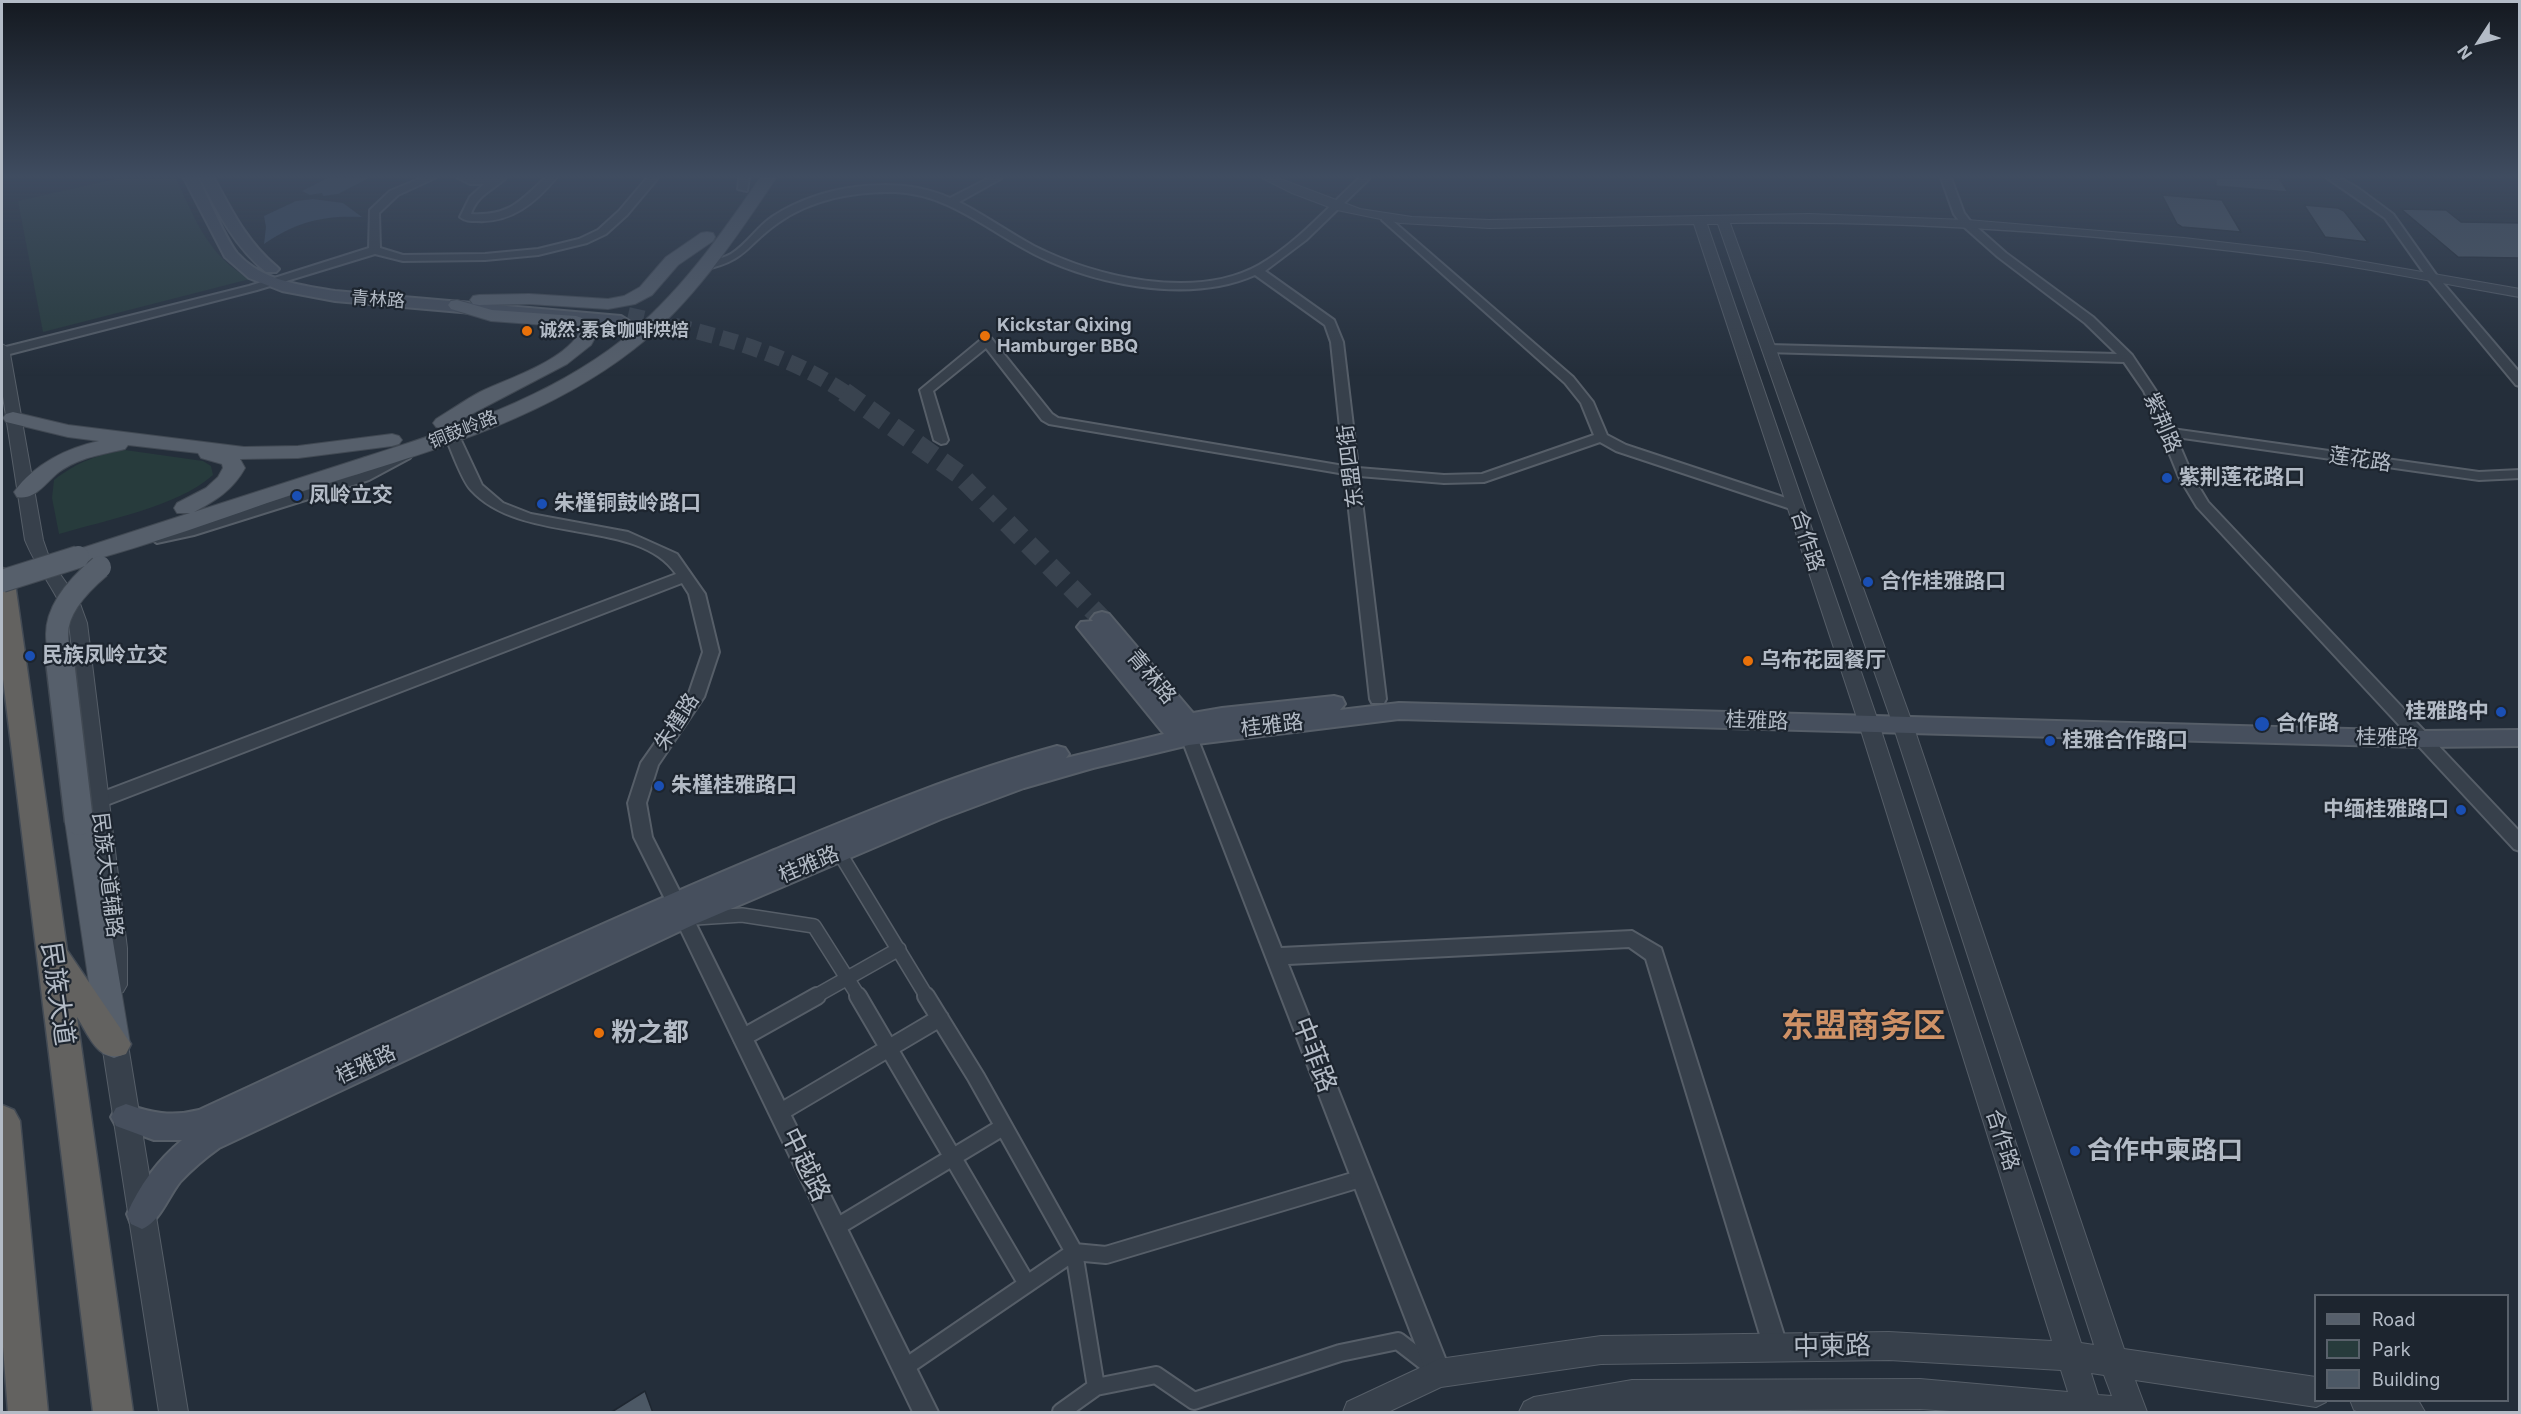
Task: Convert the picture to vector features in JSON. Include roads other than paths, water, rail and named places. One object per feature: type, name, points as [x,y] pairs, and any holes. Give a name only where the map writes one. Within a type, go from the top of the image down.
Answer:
[{"type":"highway","name":"民族大道","points":[[2,578],[112,1413]]},
{"type":"highway","points":[[51,951],[114,1044]]},
{"type":"highway","points":[[2,1121],[28,1413]]},
{"type":"highway","points":[[2,1277],[20,1327]]},
{"type":"main road","name":"青林路","points":[[225,244],[231,254],[254,275],[271,282],[324,295],[465,303]]},
{"type":"main road","name":"青林路","points":[[245,244],[250,252],[273,270],[288,277],[333,288],[624,318]]},
{"type":"main road","points":[[465,303],[529,299],[601,304],[621,302],[646,291],[672,261],[697,244]]},
{"type":"main road","name":"铜鼓岭路","points":[[84,556],[186,515],[422,446],[447,429],[524,390],[596,349],[644,310],[701,244]]},
{"type":"main road","name":"铜鼓岭路","points":[[84,556],[186,515],[393,440],[447,429],[540,397],[605,362],[663,312],[703,267],[720,244]]},
{"type":"main road","points":[[447,429],[485,397],[555,362],[584,344],[589,332],[584,325],[576,322],[492,315],[465,303]]},
{"type":"main road","points":[[13,418],[68,431],[244,453],[298,452],[393,440]]},
{"type":"main road","points":[[2,566],[119,554],[153,538],[186,515],[220,488],[231,476],[234,464],[224,457],[213,454],[112,446],[91,450],[62,461],[39,475],[25,492]]},
{"type":"main road","points":[[84,556],[80,584],[71,595],[62,613],[57,632],[68,745],[88,811],[114,1044]]},
{"type":"main road","points":[[2,578],[84,556]]},
{"type":"main road","name":"青林路","points":[[1095,623],[1186,732]]},
{"type":"main road","name":"桂雅路","points":[[142,1214],[155,1189],[174,1166],[209,1138],[680,910],[839,852],[932,812],[1017,781],[1186,732],[1222,716],[1396,697],[1867,717],[2414,731],[2520,738]]},
{"type":"main road","name":"桂雅路","points":[[126,1117],[146,1126],[160,1129],[174,1129],[203,1122],[680,910],[928,796],[1006,768],[1085,746],[1186,732],[1399,711],[1867,717]]},
{"type":"main road","name":"桂雅路","points":[[2414,731],[2520,723]]},
{"type":"street","points":[[375,244],[375,250]]},
{"type":"street","points":[[2,350],[271,282],[375,250],[403,258],[485,257],[538,252],[574,244]]},
{"type":"street","points":[[703,267],[730,260],[749,244]]},
{"type":"street","points":[[1025,244],[1086,269],[1142,284],[1193,287],[1231,283],[1257,271],[1294,244]]},
{"type":"street","points":[[1415,244],[1569,380],[1587,402],[1601,437],[1621,448],[1796,506]]},
{"type":"street","name":"合作路","points":[[1707,244],[1867,717],[2089,1411]]},
{"type":"street","points":[[1731,244],[1900,718],[2132,1413]]},
{"type":"street","name":"紫荆路","points":[[1990,244],[2089,320],[2128,358],[2150,391],[2186,477],[2202,504],[2520,844]]},
{"type":"street","points":[[2201,244],[2307,256],[2520,293]]},
{"type":"street","points":[[2409,244],[2433,278],[2520,382]]},
{"type":"street","name":"东盟四街","points":[[1257,271],[1330,323],[1337,342],[1378,699]]},
{"type":"street","points":[[941,440],[926,390],[987,340],[1047,417],[1054,421],[1351,471],[1444,479],[1484,478],[1601,437]]},
{"type":"street","points":[[1769,349],[2128,358]]},
{"type":"street","name":"民族大道辅路","points":[[2,350],[31,527],[42,561],[70,601],[78,623],[88,811]]},
{"type":"street","name":"朱槿路","points":[[447,429],[476,487],[498,506],[527,517],[623,535],[672,557],[698,594],[711,652],[696,697],[650,763],[637,803],[643,837],[680,910]]},
{"type":"street","name":"莲花路","points":[[2166,432],[2479,476],[2520,474]]},
{"type":"street","points":[[114,545],[189,532],[364,477],[422,446]]},
{"type":"street","points":[[88,811],[685,576]]},
{"type":"street","name":"中菲路","points":[[1186,732],[1439,1373]]},
{"type":"street","points":[[839,852],[940,1018],[1074,1252],[1096,1387]]},
{"type":"street","points":[[680,910],[742,915],[814,926],[848,978],[1027,1284]]},
{"type":"street","name":"中越路","points":[[680,910],[926,1413]]},
{"type":"street","points":[[1276,956],[1632,939],[1654,954],[1776,1347]]},
{"type":"street","points":[[742,1038],[898,949]]},
{"type":"street","points":[[779,1113],[940,1018]]},
{"type":"street","points":[[114,1044],[174,1413]]},
{"type":"street","points":[[836,1228],[1003,1126]]},
{"type":"street","points":[[904,1368],[1074,1252],[1106,1255],[1363,1178]]},
{"type":"street","points":[[1061,1413],[1096,1387],[1156,1375],[1194,1401],[1340,1353],[1398,1341],[1439,1373]]},
{"type":"street","name":"中柬路","points":[[1357,1413],[1439,1373],[1601,1350],[1889,1346],[2071,1356],[2113,1360],[2314,1392]]},
{"type":"street","name":"中柬路","points":[[1534,1413],[1632,1395],[1920,1394],[2089,1411],[2132,1413]]},
{"type":"street","points":[[2368,1402],[2410,1413]]},
{"type":"tunnel","points":[[628,315],[685,328],[769,354],[822,378],[845,393]]},
{"type":"tunnel","points":[[845,393],[959,474],[1102,619]]},
{"type":"place","name":"诚然·素食咖啡烘焙","points":[[527,331]]},
{"type":"place","name":"Kickstar Qixing Hamburger BBQ","points":[[985,336]]},
{"type":"place","name":"紫荆莲花路口","points":[[2167,478]]},
{"type":"place","name":"凤岭立交","points":[[297,496]]},
{"type":"place","name":"朱槿铜鼓岭路口","points":[[542,504]]},
{"type":"place","name":"合作桂雅路口","points":[[1868,582]]},
{"type":"place","name":"民族凤岭立交","points":[[30,656]]},
{"type":"place","name":"乌布花园餐厅","points":[[1748,661]]},
{"type":"place","name":"桂雅路中","points":[[2501,712]]},
{"type":"place","name":"合作路","points":[[2262,724]]},
{"type":"place","name":"桂雅合作路口","points":[[2050,741]]},
{"type":"place","name":"朱槿桂雅路口","points":[[659,786]]},
{"type":"place","name":"中缅桂雅路口","points":[[2461,810]]},
{"type":"place","name":"粉之都","points":[[599,1033]]},
{"type":"place","name":"合作中柬路口","points":[[2075,1151]]},
{"type":"district","name":"东盟商务区","points":[[1863,1027]]}]
